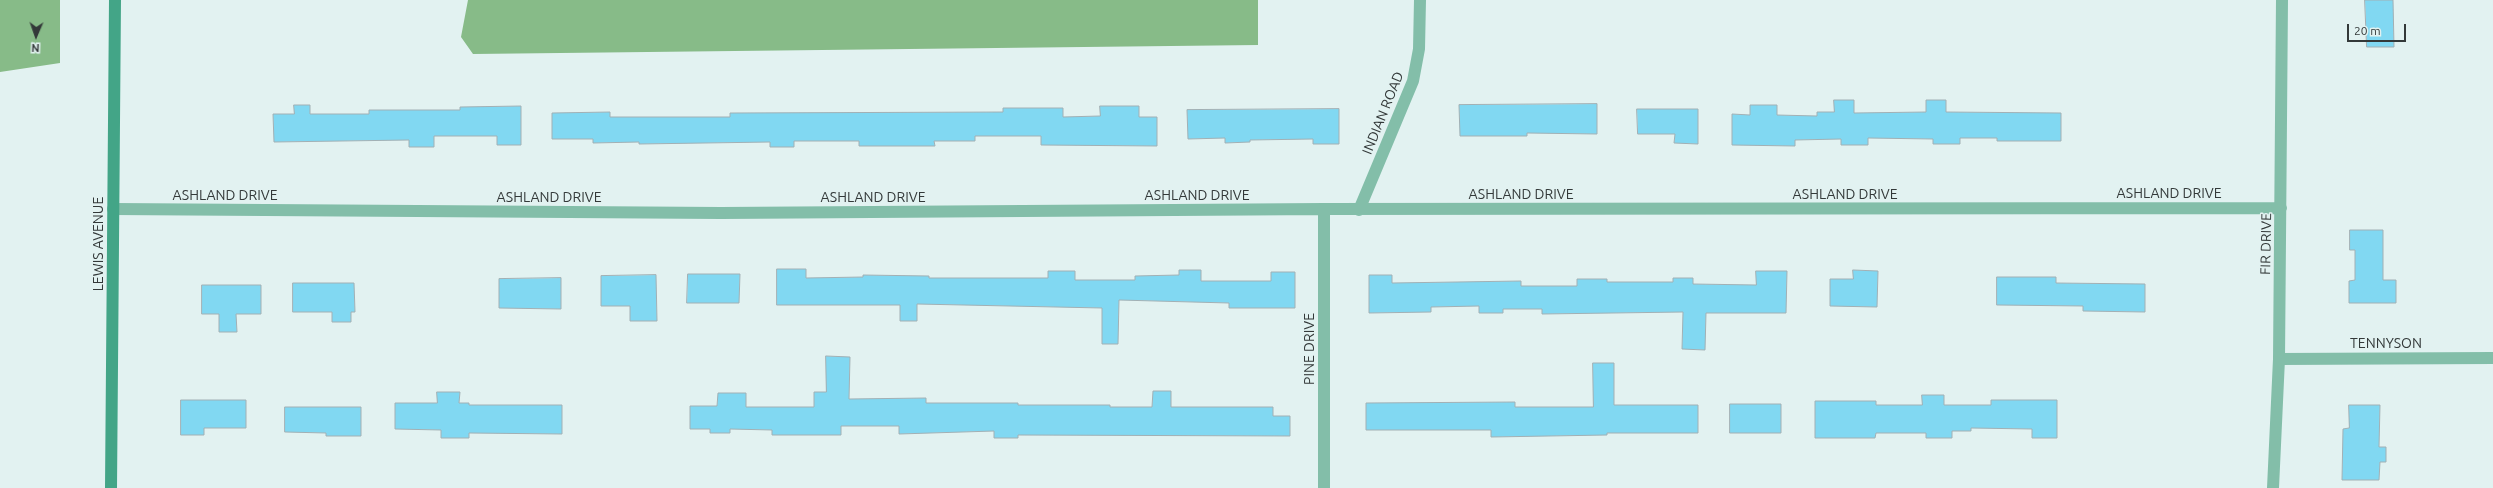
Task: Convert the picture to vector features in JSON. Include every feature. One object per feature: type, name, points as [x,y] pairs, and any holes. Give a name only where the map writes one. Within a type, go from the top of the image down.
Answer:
[{"type":"main road","name":"LEWIS AVENUE","points":[[111,488],[115,0]]},
{"type":"street","name":"INDIAN ROAD","points":[[1359,210],[1413,81],[1419,49],[1420,0]]},
{"type":"street","name":"FIR DRIVE","points":[[2273,488],[2279,359],[2282,0]]},
{"type":"street","name":"ASHLAND DRIVE","points":[[113,209],[721,213],[1324,209],[2281,208]]},
{"type":"street","name":"PINE DRIVE","points":[[1324,209],[1324,488]]},
{"type":"street","name":"TENNYSON","points":[[2279,359],[2493,358]]},
{"type":"green space","points":[[0,0],[60,0],[60,63],[0,72]]},
{"type":"green space","points":[[468,0],[1258,0],[1258,45],[473,54],[461,37]]},
{"type":"building","points":[[2365,0],[2393,0],[2394,47],[2367,47]]},
{"type":"building","points":[[1834,100],[1854,100],[1854,113],[1926,112],[1926,100],[1946,100],[1946,112],[2061,113],[2061,141],[1997,141],[1997,138],[1960,138],[1960,144],[1933,144],[1933,139],[1868,138],[1868,145],[1841,145],[1841,139],[1795,140],[1795,146],[1732,145],[1732,114],[1750,115],[1750,105],[1777,105],[1777,115],[1817,116],[1817,112],[1834,112]]},
{"type":"building","points":[[1597,104],[1597,134],[1527,133],[1527,136],[1460,136],[1459,105]]},
{"type":"building","points":[[294,105],[310,105],[310,114],[369,114],[369,110],[460,110],[460,107],[521,106],[521,145],[497,145],[497,136],[434,136],[434,147],[409,147],[409,140],[274,142],[273,114],[294,114]]},
{"type":"building","points":[[1100,106],[1139,106],[1139,117],[1157,117],[1157,146],[1041,145],[1041,136],[975,136],[975,141],[934,141],[935,146],[859,146],[859,141],[794,141],[794,147],[770,147],[770,142],[639,144],[639,142],[593,143],[593,139],[552,139],[552,113],[610,112],[610,117],[730,117],[730,113],[1003,112],[1003,108],[1063,108],[1063,117],[1100,116]]},
{"type":"building","points":[[1339,109],[1339,144],[1313,144],[1313,139],[1250,140],[1250,142],[1225,143],[1225,138],[1188,139],[1187,110]]},
{"type":"building","points":[[1637,109],[1698,109],[1698,144],[1674,143],[1675,134],[1638,134]]},
{"type":"building","points":[[2350,230],[2383,230],[2383,280],[2396,280],[2396,303],[2349,303],[2349,281],[2355,280],[2355,250],[2350,250]]},
{"type":"building","points":[[777,269],[806,269],[806,278],[863,277],[863,275],[929,276],[929,278],[1048,278],[1048,271],[1075,271],[1075,280],[1135,280],[1135,276],[1179,275],[1179,270],[1201,270],[1201,281],[1271,281],[1271,272],[1295,272],[1295,308],[1229,308],[1229,303],[1119,300],[1118,344],[1102,344],[1102,308],[917,304],[917,321],[900,321],[900,305],[777,305]]},
{"type":"building","points":[[1853,270],[1878,271],[1877,307],[1830,306],[1830,279],[1853,279]]},
{"type":"building","points":[[1756,271],[1787,271],[1786,313],[1706,313],[1705,350],[1682,349],[1683,312],[1542,314],[1542,309],[1503,309],[1503,313],[1479,313],[1479,306],[1431,307],[1431,312],[1369,313],[1369,275],[1392,275],[1392,283],[1521,281],[1521,286],[1577,286],[1577,279],[1607,279],[1607,282],[1673,282],[1673,278],[1693,278],[1693,284],[1756,285]]},
{"type":"building","points":[[688,274],[740,274],[739,303],[687,303]]},
{"type":"building","points":[[656,275],[657,321],[630,321],[630,306],[601,306],[601,276]]},
{"type":"building","points":[[1997,277],[2056,277],[2056,283],[2145,284],[2145,312],[2083,311],[2083,306],[1997,305]]},
{"type":"building","points":[[561,278],[561,309],[499,308],[499,279]]},
{"type":"building","points":[[293,283],[354,283],[355,312],[351,312],[351,322],[332,322],[332,312],[293,312]]},
{"type":"building","points":[[202,285],[261,285],[261,314],[236,314],[237,332],[219,332],[219,314],[202,314]]},
{"type":"building","points":[[826,356],[850,357],[849,399],[926,398],[926,403],[1018,403],[1018,405],[1110,405],[1110,407],[1152,407],[1153,391],[1171,391],[1171,407],[1273,407],[1273,416],[1290,416],[1290,436],[1018,435],[1018,438],[994,438],[994,431],[899,434],[899,426],[841,426],[841,435],[772,435],[772,430],[730,429],[730,433],[710,433],[710,429],[690,429],[690,406],[717,406],[718,393],[746,393],[746,407],[814,407],[814,392],[826,392]]},
{"type":"building","points":[[1593,363],[1614,363],[1614,405],[1698,405],[1698,433],[1607,433],[1607,435],[1491,437],[1491,430],[1366,430],[1366,403],[1515,402],[1515,407],[1593,407]]},
{"type":"building","points":[[437,392],[460,392],[459,403],[469,403],[469,405],[562,405],[562,434],[469,433],[469,438],[441,438],[441,430],[395,429],[395,403],[437,403]]},
{"type":"building","points":[[1922,395],[1944,395],[1944,405],[1991,405],[1991,400],[2057,400],[2057,438],[2032,438],[2032,429],[1971,428],[1971,431],[1952,431],[1952,438],[1926,438],[1926,433],[1876,433],[1875,438],[1815,438],[1815,401],[1876,401],[1876,405],[1922,405]]},
{"type":"building","points":[[181,400],[246,400],[246,428],[204,428],[204,435],[181,435]]},
{"type":"building","points":[[1730,404],[1781,404],[1781,433],[1730,433]]},
{"type":"building","points":[[2349,405],[2380,405],[2379,447],[2386,447],[2386,462],[2380,462],[2379,480],[2342,480],[2343,429],[2349,428]]},
{"type":"building","points":[[285,407],[361,407],[361,436],[326,436],[326,433],[285,432]]}]
